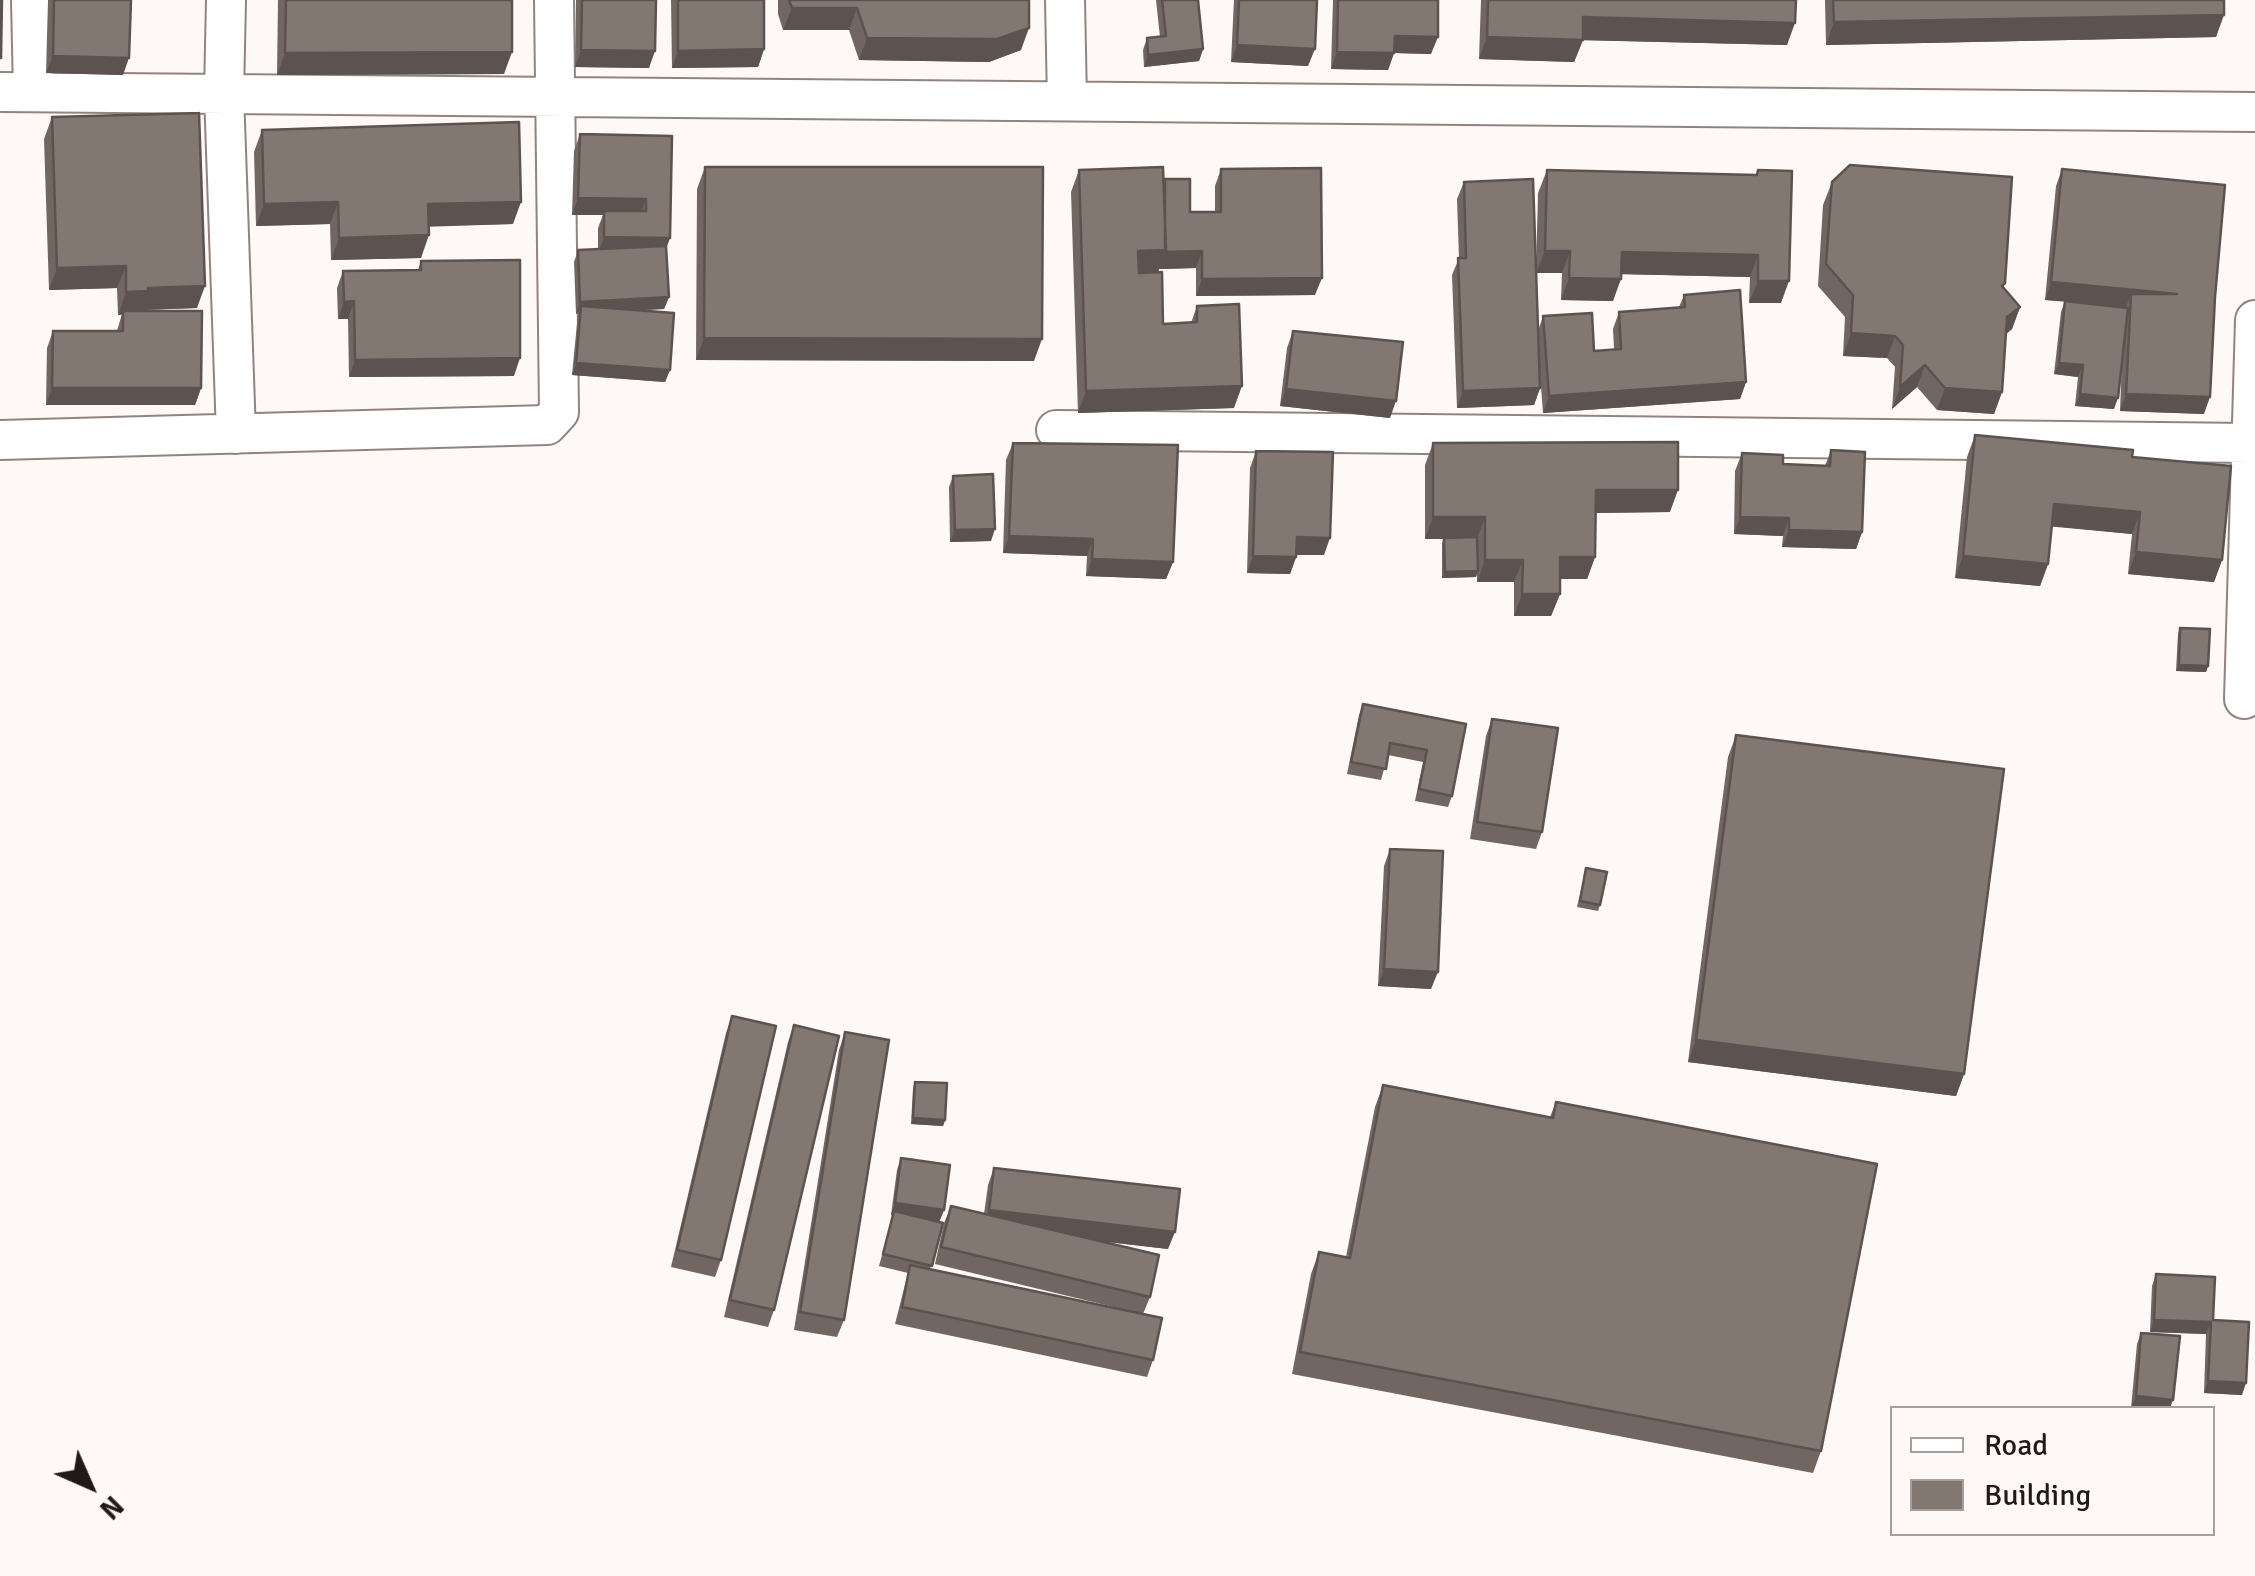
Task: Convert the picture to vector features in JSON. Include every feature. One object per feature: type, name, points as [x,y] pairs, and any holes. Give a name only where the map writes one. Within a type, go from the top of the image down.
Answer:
[{"type":"street","points":[[31,0],[16,92],[2255,112]]},
{"type":"street","points":[[226,0],[224,94],[236,434]]},
{"type":"street","points":[[0,440],[547,425],[559,412],[554,0]]},
{"type":"street","points":[[1065,0],[1067,102]]},
{"type":"street","points":[[2244,699],[2255,320]]},
{"type":"street","points":[[1056,430],[2252,442]]},
{"type":"building","points":[[2,0],[1,58],[0,58]]},
{"type":"building","points":[[54,0],[131,0],[129,58],[53,56]]},
{"type":"building","points":[[286,0],[512,0],[512,52],[285,53]]},
{"type":"building","points":[[582,0],[656,0],[655,51],[581,50]]},
{"type":"building","points":[[678,0],[764,0],[764,49],[678,51]]},
{"type":"building","points":[[789,0],[1029,0],[1029,28],[997,39],[867,38],[857,8],[792,8]]},
{"type":"building","points":[[1162,0],[1198,0],[1203,49],[1148,55],[1147,38],[1166,36]]},
{"type":"building","points":[[1239,0],[1317,0],[1315,49],[1237,45]]},
{"type":"building","points":[[1338,0],[1438,0],[1438,37],[1395,36],[1394,53],[1337,52]]},
{"type":"building","points":[[1488,0],[1796,0],[1795,23],[1583,17],[1583,40],[1487,37]]},
{"type":"building","points":[[1833,0],[2224,0],[2224,15],[1834,22]]},
{"type":"building","points":[[199,113],[205,286],[126,292],[126,266],[57,268],[52,117]]},
{"type":"building","points":[[519,122],[521,202],[428,204],[429,235],[339,238],[338,202],[264,204],[262,130]]},
{"type":"building","points":[[580,134],[672,136],[670,238],[604,237],[604,211],[646,211],[646,199],[578,198]]},
{"type":"building","points":[[1850,165],[2012,177],[2002,286],[2020,307],[2007,317],[2002,392],[1945,388],[1925,365],[1900,387],[1903,345],[1895,336],[1851,333],[1853,295],[1826,264],[1832,182]]},
{"type":"building","points":[[705,167],[1043,167],[1042,339],[704,338]]},
{"type":"building","points":[[1163,167],[1166,250],[1138,251],[1139,273],[1162,272],[1163,324],[1197,322],[1197,306],[1239,304],[1242,386],[1086,391],[1079,170]]},
{"type":"building","points":[[1321,168],[1322,278],[1202,279],[1202,251],[1165,252],[1165,179],[1190,179],[1190,212],[1221,212],[1221,169]]},
{"type":"building","points":[[2062,169],[2225,185],[2210,397],[2126,394],[2131,294],[2177,294],[2051,282]]},
{"type":"building","points":[[1547,170],[1757,175],[1758,170],[1792,171],[1789,281],[1758,281],[1758,255],[1622,252],[1621,279],[1569,278],[1570,251],[1545,251]]},
{"type":"building","points":[[1533,179],[1540,388],[1463,391],[1458,258],[1466,258],[1464,182]]},
{"type":"building","points":[[666,246],[669,297],[580,302],[578,250]]},
{"type":"building","points":[[520,260],[520,358],[355,360],[354,301],[344,302],[343,271],[421,270],[421,261]]},
{"type":"building","points":[[1740,290],[1746,382],[1549,396],[1543,316],[1592,313],[1594,351],[1621,349],[1619,312],[1685,307],[1684,295]]},
{"type":"building","points":[[2065,301],[2128,308],[2118,398],[2080,394],[2083,365],[2059,363]]},
{"type":"building","points":[[581,306],[674,313],[670,370],[576,363]]},
{"type":"building","points":[[123,311],[202,311],[201,388],[52,388],[53,331],[123,331]]},
{"type":"building","points":[[1293,331],[1403,342],[1396,401],[1286,389]]},
{"type":"building","points":[[1975,435],[2133,450],[2132,457],[2231,466],[2222,560],[2136,552],[2140,512],[2054,504],[2048,564],[1963,556]]},
{"type":"building","points":[[1678,442],[1678,490],[1596,490],[1595,557],[1560,557],[1560,594],[1522,594],[1523,560],[1485,560],[1485,517],[1433,517],[1433,443]]},
{"type":"building","points":[[1013,443],[1178,445],[1173,562],[1092,559],[1093,539],[1009,536]]},
{"type":"building","points":[[1831,450],[1865,452],[1862,532],[1789,530],[1789,518],[1740,517],[1742,453],[1783,455],[1783,464],[1830,466]]},
{"type":"building","points":[[1256,451],[1333,452],[1330,538],[1297,537],[1296,557],[1253,556]]},
{"type":"building","points":[[993,474],[995,529],[955,530],[953,476]]},
{"type":"building","points":[[1477,537],[1478,571],[1445,572],[1444,538]]},
{"type":"building","points":[[2180,628],[2210,629],[2208,666],[2179,665]]},
{"type":"building","points":[[1363,704],[1466,724],[1452,796],[1419,789],[1427,750],[1390,743],[1386,769],[1351,762]]},
{"type":"building","points":[[1492,719],[1558,728],[1542,832],[1477,822]]},
{"type":"building","points":[[1736,735],[2004,769],[1964,1074],[1696,1040]]},
{"type":"building","points":[[1390,849],[1443,851],[1438,972],[1384,969]]},
{"type":"building","points":[[1586,868],[1607,872],[1600,905],[1580,901]]},
{"type":"building","points":[[732,1016],[776,1026],[721,1260],[677,1250]]},
{"type":"building","points":[[794,1025],[839,1036],[774,1310],[730,1300]]},
{"type":"building","points":[[845,1032],[889,1040],[844,1320],[800,1312]]},
{"type":"building","points":[[915,1082],[947,1083],[945,1120],[913,1118]]},
{"type":"building","points":[[1383,1085],[1553,1118],[1556,1102],[1877,1164],[1821,1451],[1300,1352],[1319,1252],[1350,1258]]},
{"type":"building","points":[[901,1158],[950,1165],[944,1210],[895,1203]]},
{"type":"building","points":[[994,1168],[1180,1189],[1175,1232],[989,1210]]},
{"type":"building","points":[[951,1206],[1159,1255],[1150,1297],[941,1247]]},
{"type":"building","points":[[894,1211],[943,1223],[932,1266],[883,1254]]},
{"type":"building","points":[[910,1265],[1162,1318],[1153,1360],[902,1307]]},
{"type":"building","points":[[2156,1274],[2215,1277],[2213,1320],[2249,1322],[2246,1383],[2208,1381],[2211,1322],[2154,1320]]},
{"type":"building","points":[[2141,1333],[2180,1336],[2173,1400],[2136,1396]]}]
